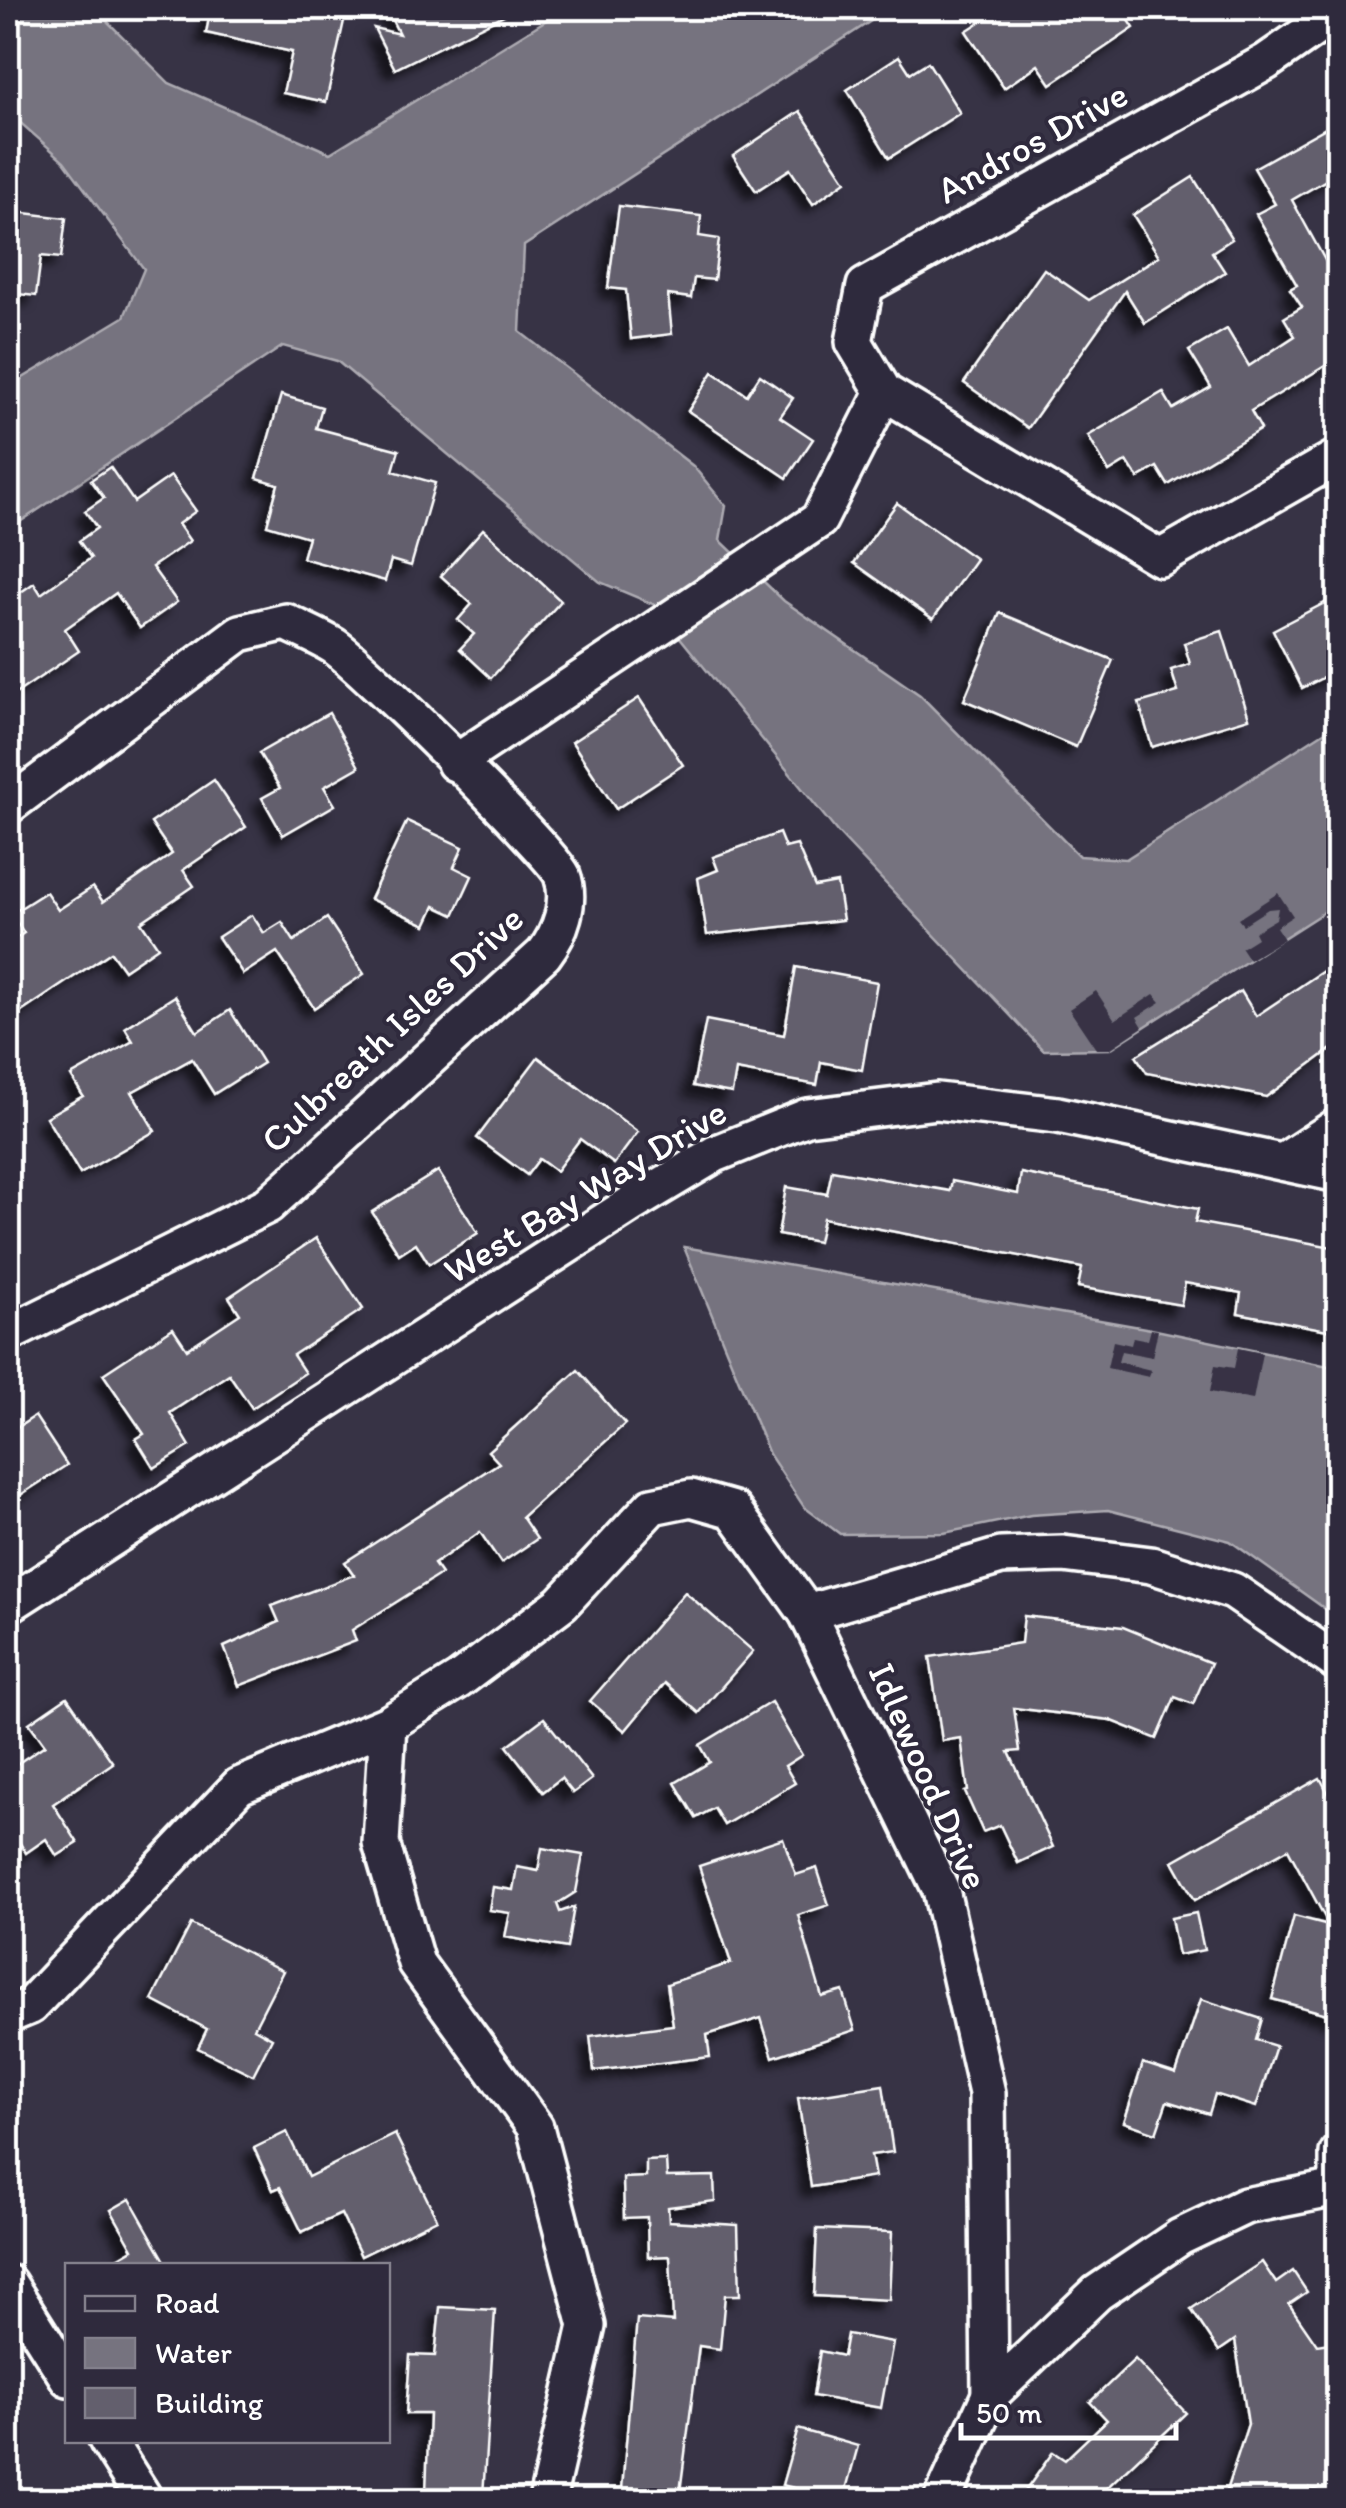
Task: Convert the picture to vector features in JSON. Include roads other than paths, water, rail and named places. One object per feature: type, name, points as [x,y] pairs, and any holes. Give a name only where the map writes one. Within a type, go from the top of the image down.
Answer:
[{"type":"street","name":"Andros Drive","points":[[884,392],[854,342],[865,286],[1266,62],[1338,12]]},
{"type":"street","points":[[455,762],[818,520],[884,392],[1160,558],[1338,457]]},
{"type":"street","name":"Culbreath Isles Drive","points":[[8,806],[240,633],[286,622],[337,647],[455,762],[562,874],[565,907],[559,929],[544,954],[268,1204],[8,1334]]},
{"type":"street","name":"West Bay Way Drive","points":[[8,1605],[630,1205],[715,1154],[806,1117],[937,1101],[1058,1115],[1338,1174]]},
{"type":"street","points":[[1283,1162],[1338,1126]]},
{"type":"street","name":"Idlewood Drive","points":[[8,2015],[30,2006],[239,1786],[388,1724],[458,1680],[562,1603],[652,1506],[691,1498],[733,1510],[807,1613],[941,1890],[987,2093],[990,2395]]},
{"type":"street","points":[[807,1613],[1001,1556],[1063,1554],[1151,1565],[1233,1591],[1338,1664]]},
{"type":"street","points":[[388,1724],[381,1843],[416,1963],[535,2127],[587,2326],[548,2500]]},
{"type":"street","points":[[942,2500],[990,2395],[1097,2293],[1180,2237],[1245,2206],[1338,2177]]},
{"type":"street","points":[[8,2283],[65,2373]]},
{"type":"street","points":[[109,2443],[145,2500]]},
{"type":"water","points":[[8,8],[94,8],[169,83],[330,153],[566,8],[891,8],[524,246],[520,332],[693,466],[726,506],[720,540],[784,601],[920,695],[1079,856],[1126,859],[1338,723],[1338,903],[1110,1049],[1043,1050],[838,833],[653,604],[600,582],[337,361],[283,346],[8,530],[8,387],[124,317],[144,269],[64,161],[8,112]]},
{"type":"water","points":[[684,1247],[1151,1329],[1338,1368],[1338,1618],[1230,1541],[1108,1510],[1031,1515],[944,1533],[840,1534],[804,1507],[769,1454]]}]
